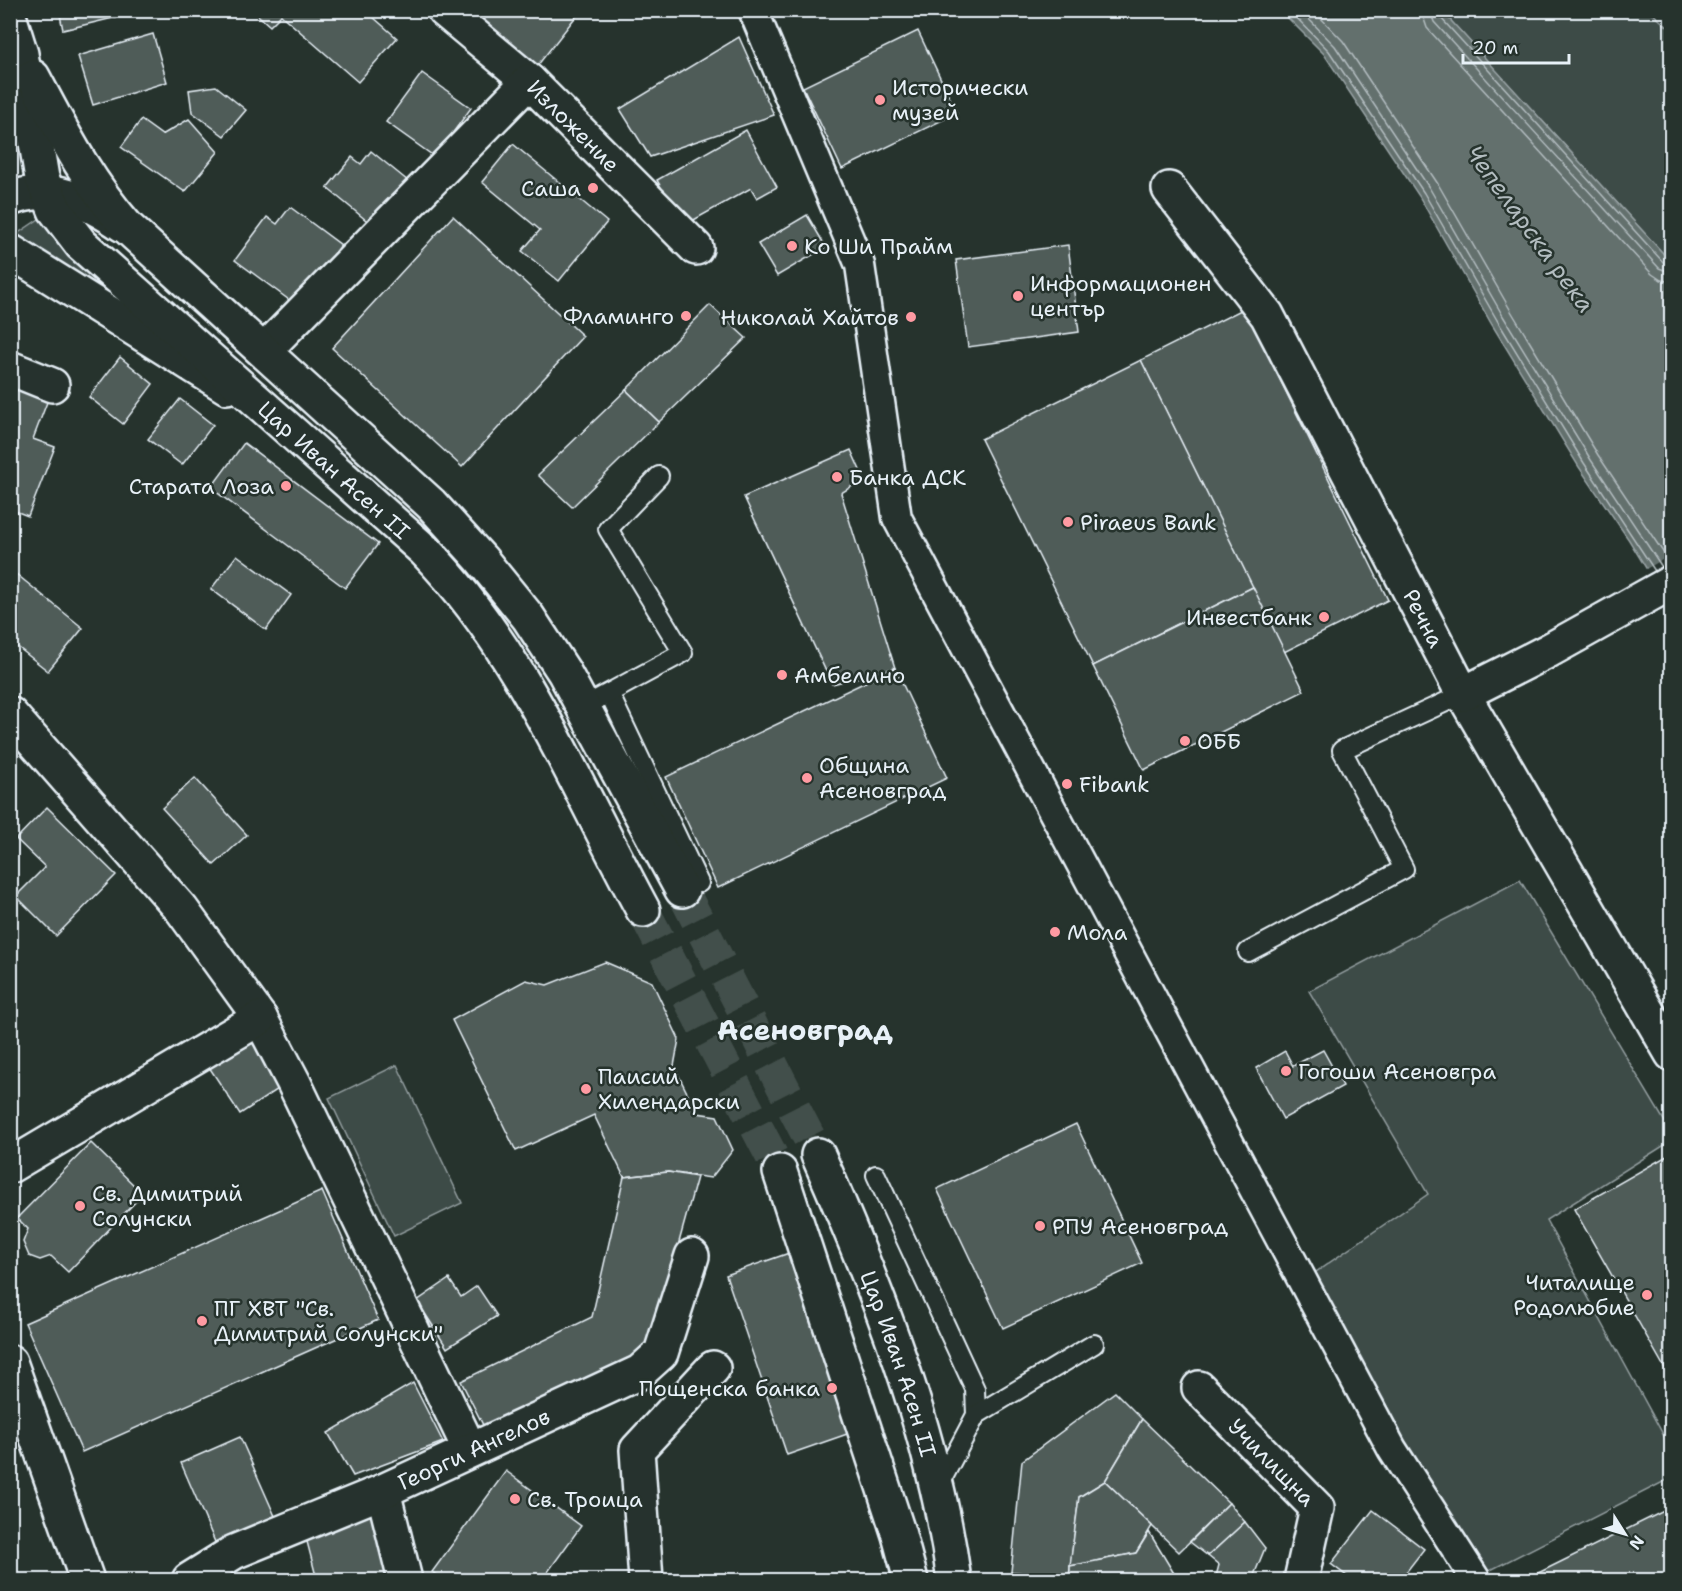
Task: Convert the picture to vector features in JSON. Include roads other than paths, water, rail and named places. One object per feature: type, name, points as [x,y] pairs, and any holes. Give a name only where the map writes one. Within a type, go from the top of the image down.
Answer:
[{"type":"street","name":"Изложение","points":[[444,10],[529,81],[696,248]]},
{"type":"street","points":[[753,10],[860,265],[897,518],[1392,1449],[1476,1581]]},
{"type":"street","name":"Цар Иван Асен II","points":[[10,19],[21,54],[37,158],[46,193],[55,210],[81,244],[424,550],[464,593],[520,674],[643,910]]},
{"type":"street","name":"Цар Иван Асен II","points":[[21,54],[78,162],[95,189],[128,228],[160,261],[264,351],[431,504],[482,559],[596,701],[691,886]]},
{"type":"street","points":[[264,351],[529,81]]},
{"type":"street","name":"Речна","points":[[1169,189],[1267,315],[1463,694],[1671,1054]]},
{"type":"street","points":[[10,199],[28,194],[46,193],[79,198],[128,228]]},
{"type":"street","points":[[10,251],[277,417]]},
{"type":"street","points":[[10,368],[52,385]]},
{"type":"street","points":[[1463,694],[1548,651],[1671,582]]},
{"type":"street","points":[[10,714],[182,910],[260,1018],[294,1083],[470,1450]]},
{"type":"street","points":[[10,1166],[260,1018]]},
{"type":"street","name":"Цар Иван Асен II","points":[[818,1155],[889,1325],[907,1379],[936,1491],[954,1581]]},
{"type":"street","points":[[780,1173],[899,1535],[911,1581]]},
{"type":"street","name":"Георги Ангелов","points":[[189,1581],[234,1552],[382,1491],[640,1372],[661,1353],[692,1256]]},
{"type":"street","points":[[11,1366],[87,1581]]},
{"type":"street","points":[[646,1581],[637,1450],[713,1368]]},
{"type":"street","name":"Училищна","points":[[1199,1388],[1317,1508],[1301,1581]]},
{"type":"street","points":[[382,1491],[405,1581]]},
{"type":"lane","points":[[596,701],[684,654],[608,529],[659,476]]},
{"type":"lane","points":[[1248,952],[1404,869],[1342,750],[1463,694]]},
{"type":"lane","points":[[876,1175],[970,1376],[977,1401],[976,1414],[936,1491]]},
{"type":"lane","points":[[976,1414],[1094,1344]]},
{"type":"water","name":"Чепеларска река","points":[[1281,11],[1442,11],[1671,262],[1671,609],[1629,540],[1579,467],[1491,323],[1419,196],[1324,54]]},
{"type":"tunnel","points":[[682,890],[818,1155]]},
{"type":"tunnel","points":[[643,910],[780,1172]]},
{"type":"place","name":"Исторически музей","points":[[880,100]]},
{"type":"place","name":"Саша","points":[[593,188]]},
{"type":"place","name":"Ко Ши Прайм","points":[[792,246]]},
{"type":"place","name":"Информационен център","points":[[1018,296]]},
{"type":"place","name":"Фламинго","points":[[686,316]]},
{"type":"place","name":"Николай Хайтов","points":[[911,317]]},
{"type":"place","name":"Банка ДСК","points":[[837,477]]},
{"type":"place","name":"Старата Лоза","points":[[286,486]]},
{"type":"place","name":"Piraeus Bank","points":[[1068,522]]},
{"type":"place","name":"Инвестбанк","points":[[1324,617]]},
{"type":"place","name":"Амбелино","points":[[782,675]]},
{"type":"place","name":"ОББ","points":[[1185,741]]},
{"type":"place","name":"Община Асеновград","points":[[807,778]]},
{"type":"place","name":"Fibank","points":[[1067,784]]},
{"type":"place","name":"Мола","points":[[1055,932]]},
{"type":"place","name":"Гогоши Асеновгра","points":[[1286,1071]]},
{"type":"place","name":"Паисий Хилендарски","points":[[586,1089]]},
{"type":"place","name":"Св. Димитрий Солунски","points":[[80,1206]]},
{"type":"place","name":"РПУ Асеновград","points":[[1040,1226]]},
{"type":"place","name":"Читалище Родолюбие","points":[[1647,1295]]},
{"type":"place","name":"ПГ ХВТ \"Св. Димитрий Солунски\"","points":[[202,1321]]},
{"type":"place","name":"Пощенска банка","points":[[832,1388]]},
{"type":"place","name":"Св. Троица","points":[[515,1499]]},
{"type":"district","name":"Асеновград","points":[[805,1030]]}]
